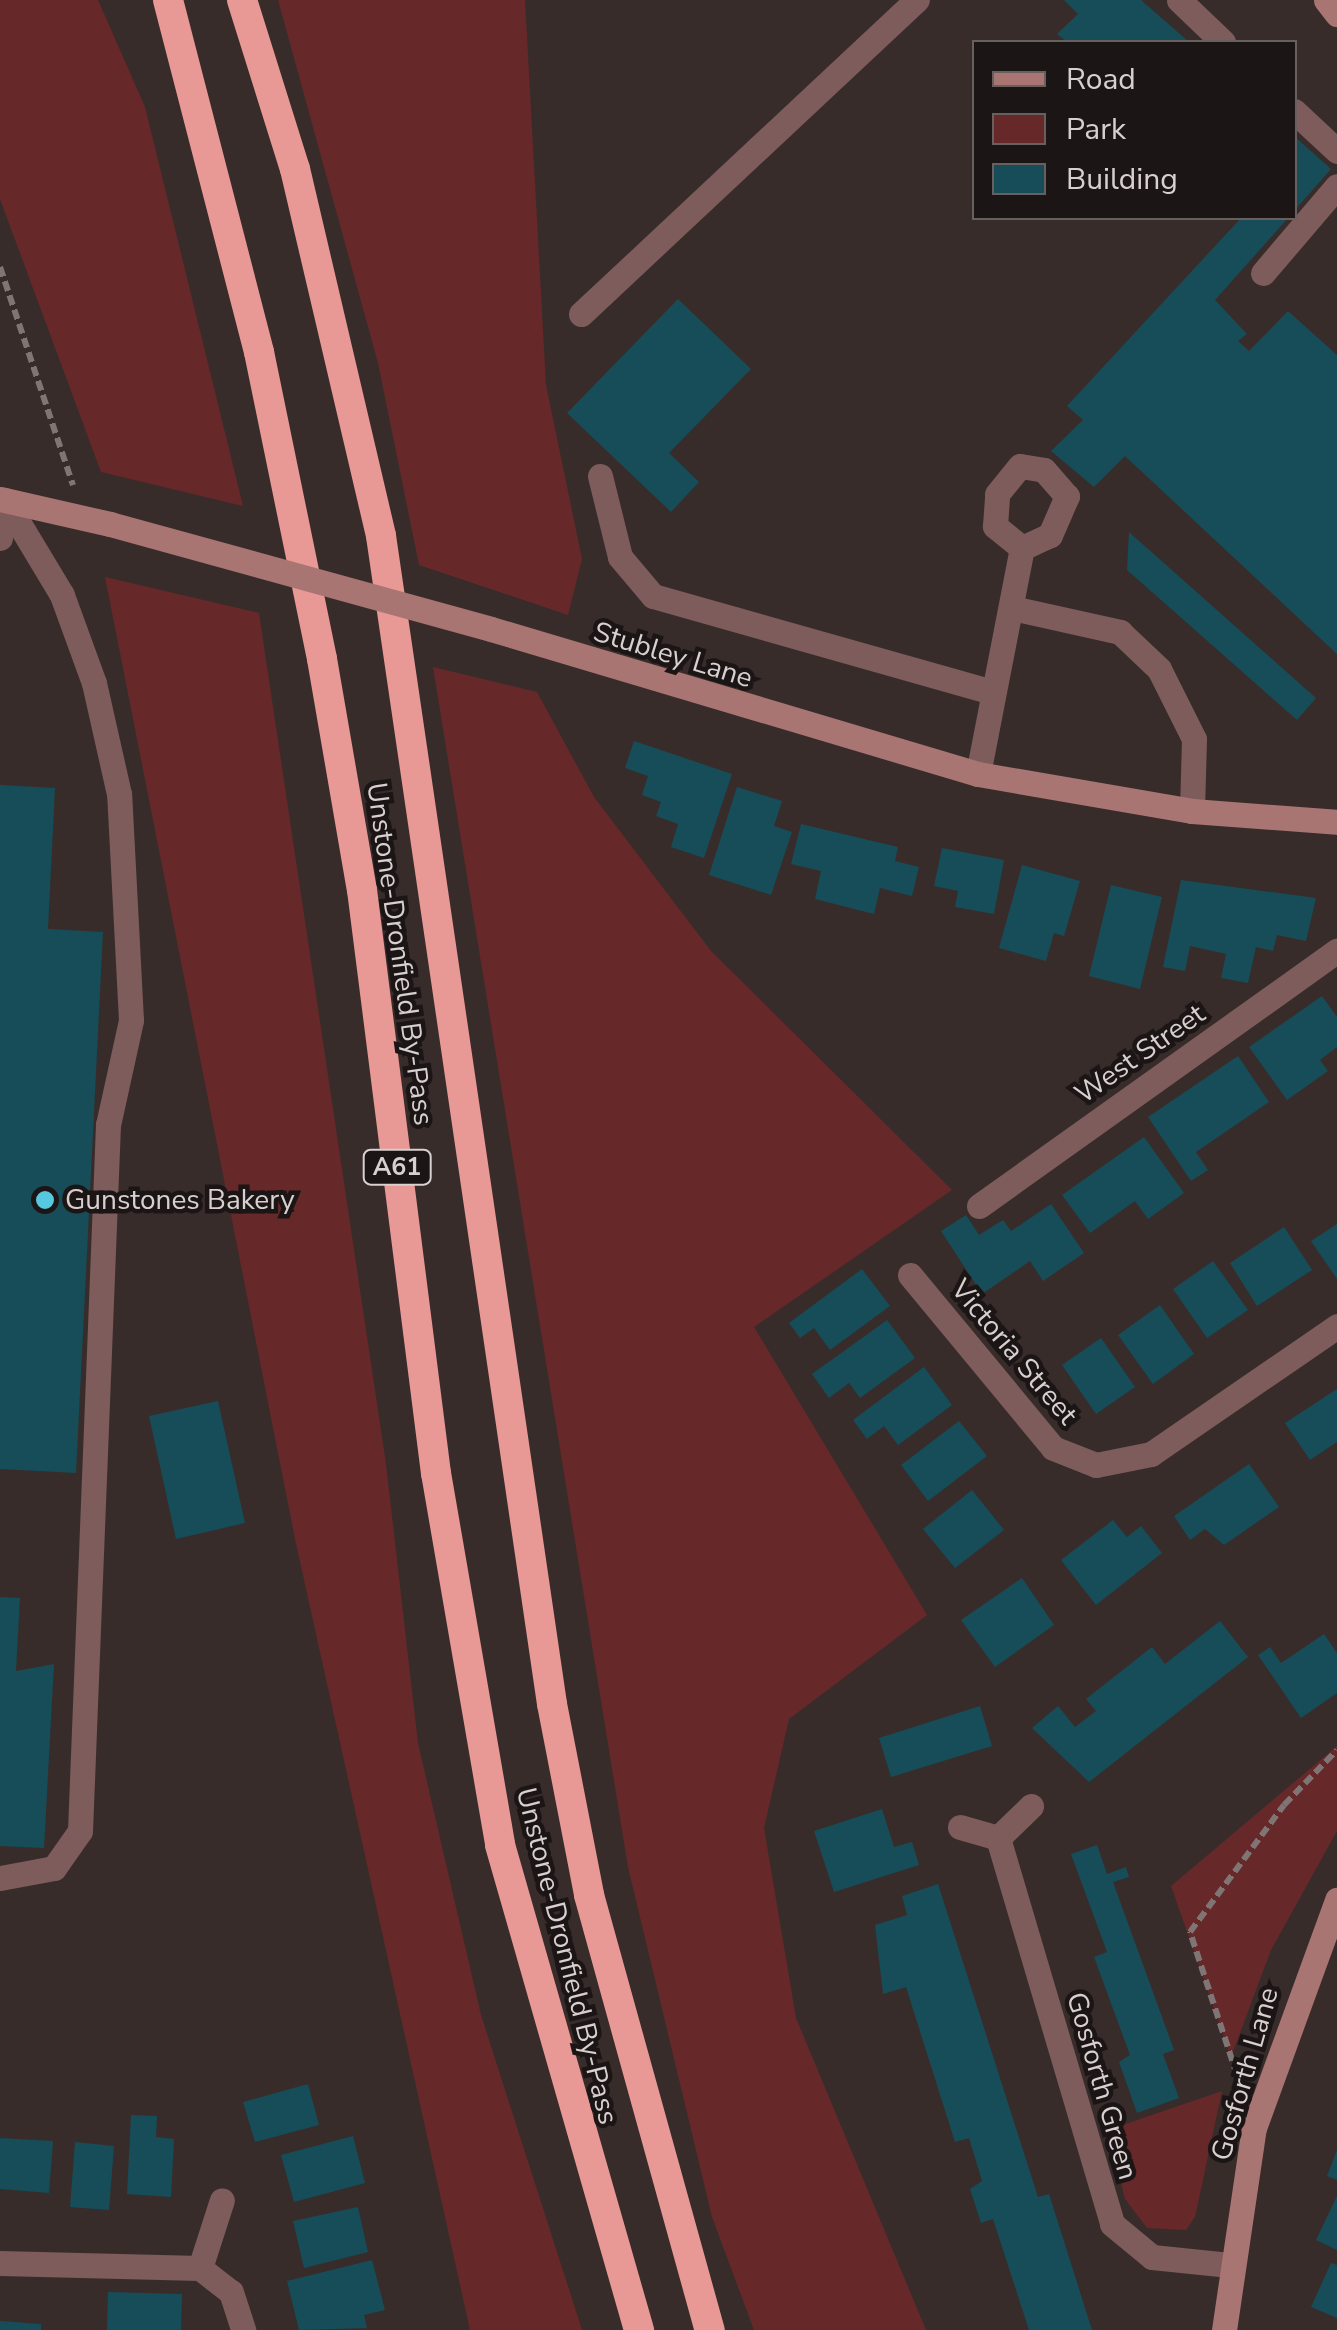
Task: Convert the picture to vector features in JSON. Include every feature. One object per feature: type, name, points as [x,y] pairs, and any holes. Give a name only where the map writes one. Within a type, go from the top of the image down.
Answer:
[{"type":"highway","name":"Unstone-Dronfield By-Pass","points":[[168,0],[259,352],[322,660],[362,890],[436,1473],[500,1845],[639,2330]]},
{"type":"highway","name":"Unstone-Dronfield By-Pass","points":[[242,0],[294,169],[381,536],[552,1704],[589,1895],[710,2330]]},
{"type":"street","points":[[581,314],[917,0]]},
{"type":"street","points":[[1179,0],[1221,40]]},
{"type":"street","points":[[1326,0],[1337,14]]},
{"type":"street","points":[[1297,113],[1337,151]]},
{"type":"street","points":[[1262,273],[1337,186]]},
{"type":"street","points":[[600,476],[620,556],[653,596],[993,692]]},
{"type":"street","points":[[0,538],[2,500]]},
{"type":"street","points":[[2,500],[62,595],[94,683],[119,794],[131,941],[130,1020],[108,1125],[80,1831],[54,1868],[5,1883]]},
{"type":"street","name":"Stubley Lane","points":[[2,500],[110,524],[491,629],[978,774],[1192,811],[1337,822]]},
{"type":"street","points":[[978,774],[1022,548]]},
{"type":"street","points":[[1012,608],[1120,632],[1159,669],[1194,739],[1192,811]]},
{"type":"street","name":"West Street","points":[[978,1206],[1337,951]]},
{"type":"street","name":"Victoria Street","points":[[910,1274],[1053,1448],[1096,1464],[1151,1454],[1337,1326]]},
{"type":"street","points":[[960,1827],[998,1838],[1031,1806]]},
{"type":"street","name":"Gosforth Green","points":[[998,1838],[1112,2224],[1152,2257],[1230,2265]]},
{"type":"street","name":"Gosforth Lane","points":[[1224,2330],[1230,2265],[1254,2128],[1337,1900]]},
{"type":"street","points":[[200,2268],[222,2200]]},
{"type":"street","points":[[0,2263],[200,2268],[231,2292],[243,2330]]},
{"type":"path","points":[[0,268],[73,472],[73,516]]},
{"type":"path","points":[[1254,2128],[1190,1932],[1284,1804],[1337,1750]]},
{"type":"green space","points":[[0,0],[98,0],[145,107],[243,506],[101,472],[0,199]]},
{"type":"green space","points":[[278,0],[525,0],[546,385],[582,559],[568,615],[419,565],[378,363]]},
{"type":"green space","points":[[105,577],[259,613],[386,1464],[418,1743],[481,2015],[582,2330],[470,2330],[295,1539]]},
{"type":"green space","points":[[433,667],[537,692],[594,797],[711,951],[952,1190],[754,1327],[927,1615],[789,1719],[764,1828],[796,2018],[926,2330],[754,2330],[712,2217],[628,1867]]},
{"type":"green space","points":[[1337,1746],[1337,1831],[1271,1950],[1231,2057],[1171,1886]]},
{"type":"green space","points":[[1222,2091],[1195,2217],[1186,2230],[1147,2228],[1125,2199],[1108,2130]]},
{"type":"building","points":[[1064,0],[1141,0],[1187,40],[1064,40],[1057,34],[1078,14]]},
{"type":"building","points":[[1297,139],[1331,169],[1297,208]]},
{"type":"building","points":[[1239,220],[1286,220],[1215,300],[1247,334],[1238,341],[1249,351],[1288,311],[1337,355],[1337,654],[1125,456],[1094,487],[1051,451],[1083,420],[1067,406]]},
{"type":"building","points":[[678,299],[751,369],[669,453],[699,482],[671,512],[567,413]]},
{"type":"building","points":[[1129,532],[1316,698],[1297,720],[1127,570]]},
{"type":"building","points":[[634,741],[732,774],[704,858],[671,847],[678,824],[656,816],[661,802],[642,795],[648,776],[625,768]]},
{"type":"building","name":"Gunstones Bakery","points":[[0,785],[55,788],[48,929],[103,932],[76,1473],[0,1469]]},
{"type":"building","points":[[737,787],[782,801],[774,826],[792,832],[771,895],[709,875]]},
{"type":"building","points":[[801,824],[898,847],[895,861],[919,867],[912,896],[880,888],[874,914],[815,899],[821,871],[791,864]]},
{"type":"building","points":[[942,848],[1004,860],[994,914],[955,907],[958,891],[934,886]]},
{"type":"building","points":[[1022,865],[1080,881],[1064,936],[1054,933],[1046,961],[999,948]]},
{"type":"building","points":[[1181,880],[1316,898],[1306,941],[1277,935],[1273,951],[1256,947],[1248,983],[1221,978],[1226,954],[1190,946],[1185,971],[1163,967]]},
{"type":"building","points":[[1111,885],[1162,897],[1140,989],[1089,976]]},
{"type":"building","points":[[1322,996],[1337,1017],[1337,1047],[1320,1060],[1328,1071],[1287,1100],[1249,1047]]},
{"type":"building","points":[[1238,1056],[1269,1102],[1196,1152],[1208,1170],[1191,1181],[1148,1117]]},
{"type":"building","points":[[1144,1137],[1184,1193],[1148,1219],[1135,1201],[1090,1233],[1062,1195]]},
{"type":"building","points":[[1051,1204],[1084,1253],[1043,1281],[1030,1261],[982,1294],[941,1231],[966,1215],[979,1235],[1003,1220],[1011,1231]]},
{"type":"building","points":[[1337,1224],[1337,1279],[1311,1241]]},
{"type":"building","points":[[1284,1227],[1312,1270],[1257,1306],[1230,1263]]},
{"type":"building","points":[[1213,1261],[1248,1310],[1207,1338],[1173,1289]]},
{"type":"building","points":[[862,1269],[890,1306],[830,1350],[814,1328],[800,1338],[789,1323]]},
{"type":"building","points":[[1160,1305],[1194,1354],[1153,1384],[1118,1335]]},
{"type":"building","points":[[887,1320],[915,1358],[860,1398],[849,1383],[829,1398],[812,1374]]},
{"type":"building","points":[[1101,1338],[1135,1387],[1096,1414],[1062,1365]]},
{"type":"building","points":[[924,1367],[952,1405],[898,1445],[884,1426],[867,1439],[853,1420]]},
{"type":"building","points":[[1337,1389],[1337,1442],[1310,1460],[1285,1423]]},
{"type":"building","points":[[218,1401],[245,1523],[176,1539],[149,1416]]},
{"type":"building","points":[[959,1421],[987,1456],[928,1501],[901,1465]]},
{"type":"building","points":[[1249,1464],[1279,1507],[1224,1545],[1205,1529],[1190,1540],[1174,1516]]},
{"type":"building","points":[[972,1490],[1004,1530],[955,1568],[923,1529]]},
{"type":"building","points":[[1113,1520],[1127,1537],[1141,1526],[1162,1553],[1096,1605],[1061,1560]]},
{"type":"building","points":[[1022,1578],[1054,1625],[995,1667],[961,1620]]},
{"type":"building","points":[[0,1597],[20,1598],[16,1671],[54,1664],[44,1848],[0,1846]]},
{"type":"building","points":[[1220,1621],[1248,1657],[1089,1782],[1032,1728],[1058,1706],[1075,1727],[1096,1711],[1086,1699],[1152,1647],[1165,1664]]},
{"type":"building","points":[[1324,1634],[1337,1653],[1337,1693],[1301,1718],[1258,1655],[1270,1647],[1281,1663]]},
{"type":"building","points":[[980,1706],[992,1746],[891,1777],[879,1738]]},
{"type":"building","points":[[882,1809],[894,1847],[912,1842],[919,1865],[834,1892],[814,1831]]},
{"type":"building","points":[[1097,1845],[1107,1874],[1126,1867],[1129,1877],[1113,1882],[1174,2050],[1163,2054],[1179,2098],[1137,2113],[1119,2062],[1130,2055],[1094,1957],[1107,1952],[1071,1854]]},
{"type":"building","points":[[938,1884],[1038,2197],[1049,2194],[1092,2330],[1029,2330],[993,2219],[981,2223],[970,2189],[982,2181],[969,2138],[955,2142],[906,1987],[883,1994],[875,1925],[907,1915],[902,1896]]},
{"type":"building","points":[[308,2084],[319,2125],[255,2142],[243,2102]]},
{"type":"building","points":[[131,2115],[157,2116],[156,2137],[174,2139],[171,2197],[127,2194]]},
{"type":"building","points":[[353,2136],[365,2183],[294,2202],[281,2155]]},
{"type":"building","points":[[0,2138],[53,2141],[49,2193],[0,2189]]},
{"type":"building","points":[[75,2142],[114,2146],[109,2210],[70,2207]]},
{"type":"building","points":[[1337,2150],[1337,2180],[1327,2176]]},
{"type":"building","points":[[1337,2196],[1337,2250],[1316,2240]]},
{"type":"building","points":[[358,2207],[368,2252],[304,2268],[293,2221]]},
{"type":"building","points":[[372,2260],[385,2310],[364,2315],[367,2328],[299,2330],[287,2281]]},
{"type":"building","points":[[1331,2263],[1337,2265],[1337,2318],[1311,2307]]},
{"type":"building","points":[[108,2292],[182,2294],[181,2330],[107,2330]]},
{"type":"building","points":[[0,2321],[41,2324],[41,2330],[0,2330]]},
{"type":"place","name":"Gunstones Bakery","points":[[45,1200]]}]
